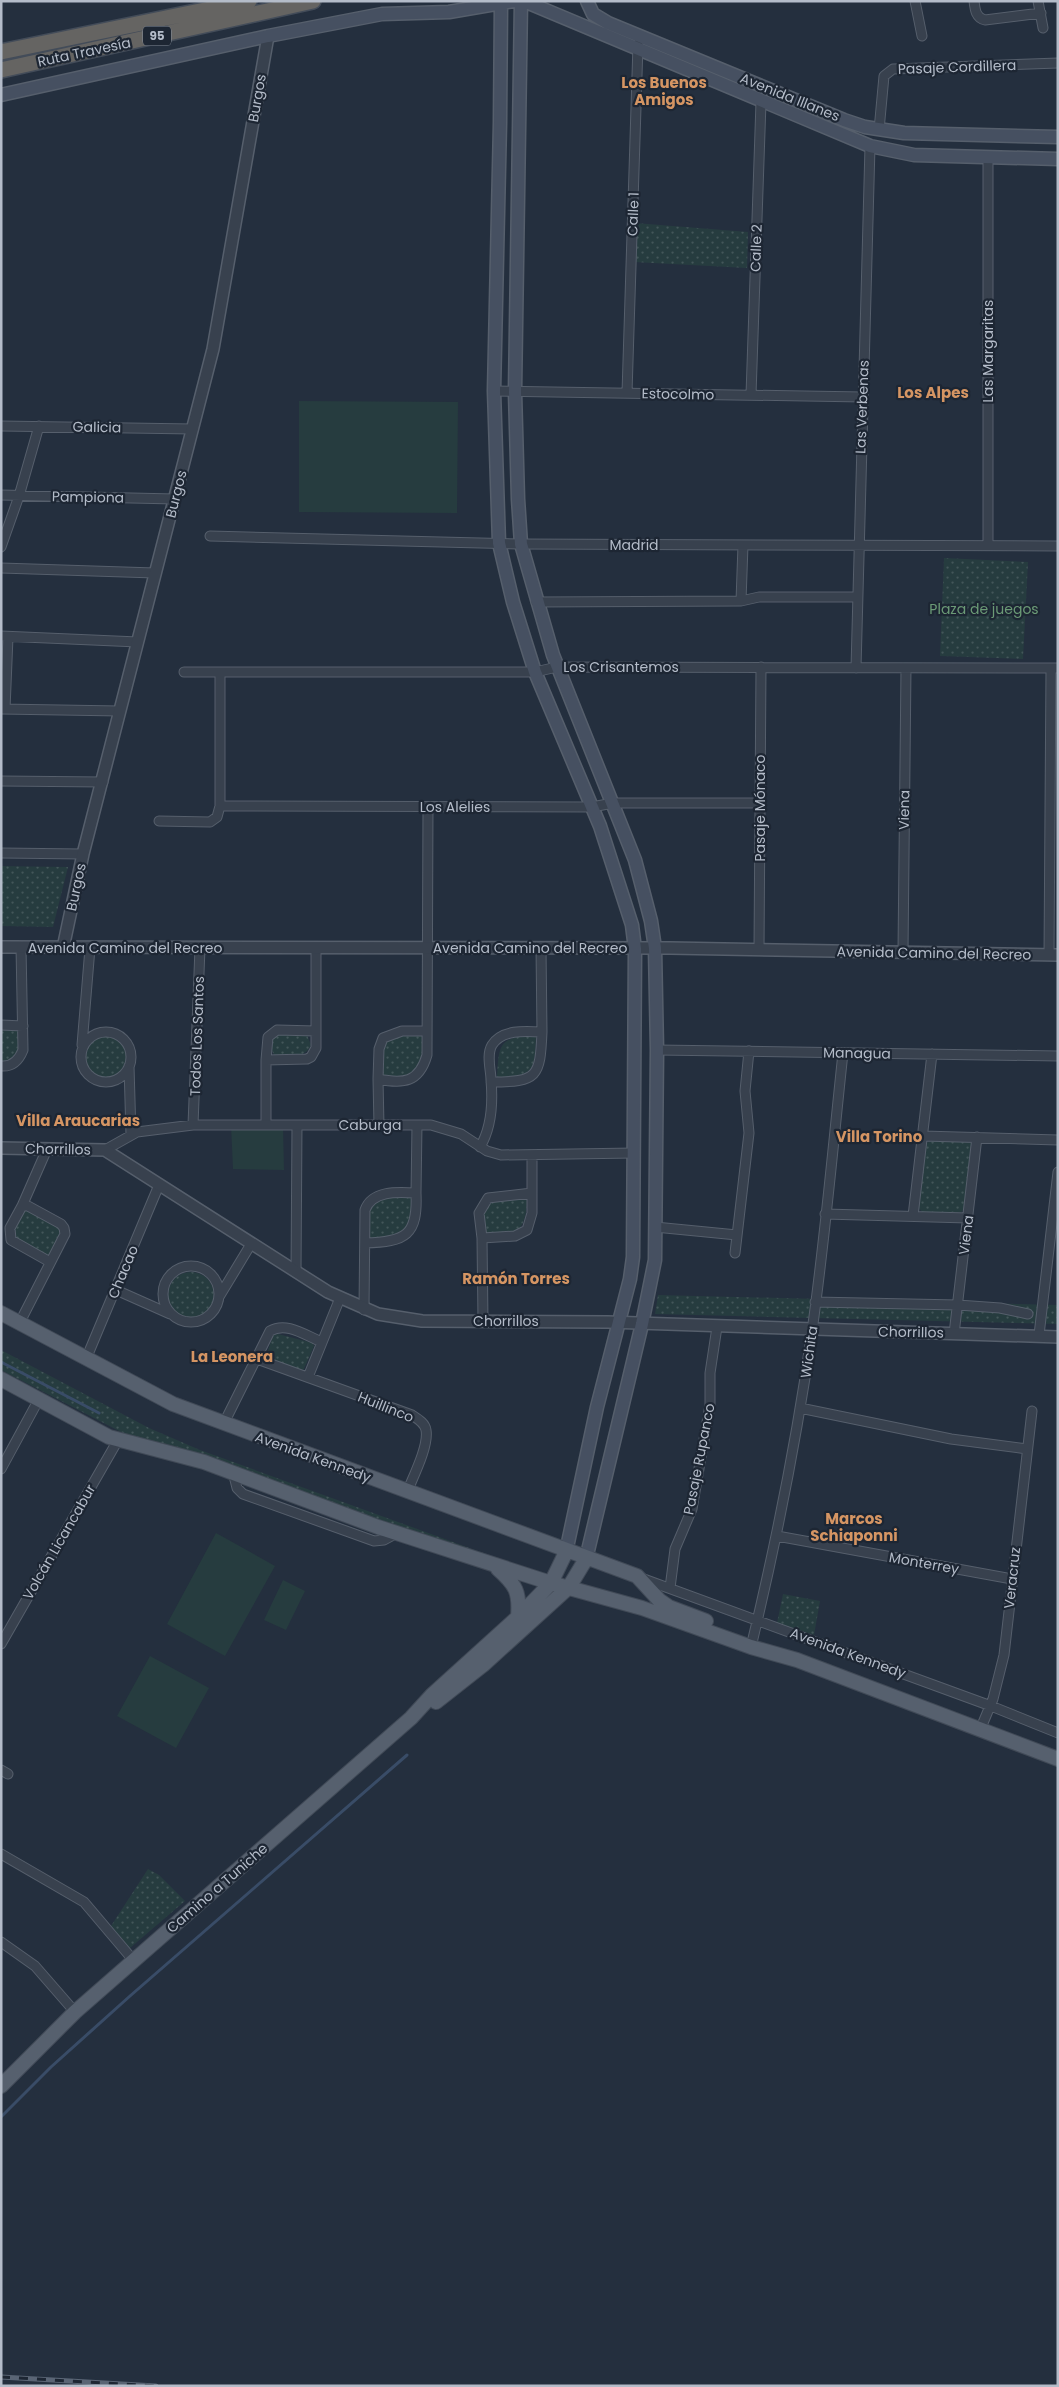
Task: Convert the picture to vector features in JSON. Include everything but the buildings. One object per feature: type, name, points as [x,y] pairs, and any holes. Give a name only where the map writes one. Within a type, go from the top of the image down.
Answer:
[{"type":"highway","name":"Ruta Travesía","points":[[1,52],[249,1]]},
{"type":"highway","name":"Ruta Travesía","points":[[1,70],[313,1]]},
{"type":"main road","points":[[1,95],[268,36],[382,14],[449,12],[514,1]]},
{"type":"main road","points":[[523,1],[515,392],[518,499],[522,544],[536,602],[557,667],[639,872],[652,921],[655,948],[657,1050],[655,1260],[642,1324],[586,1559]]},
{"type":"main road","name":"Avenida Illanes","points":[[523,1],[870,146],[914,155],[1058,159]]},
{"type":"main road","name":"Avenida Illanes","points":[[587,1],[592,14],[638,35],[844,120],[879,130],[904,133],[1058,137]]},
{"type":"main road","points":[[502,2],[494,392],[499,543],[535,672],[606,841],[632,925],[635,949],[633,1257],[619,1322],[597,1407],[566,1552]]},
{"type":"main road","name":"Avenida Kennedy","points":[[1,1312],[173,1404],[566,1552],[637,1576],[659,1600],[669,1607],[752,1643],[1058,1759]]},
{"type":"main road","name":"Avenida Kennedy","points":[[1,1379],[99,1433],[118,1440],[204,1462],[312,1504],[493,1565],[642,1608],[752,1643]]},
{"type":"main road","points":[[582,1477],[593,1477],[604,1483]]},
{"type":"main road","name":"Camino a Tuniche","points":[[1,2086],[6,2077],[26,2062],[75,2012],[411,1718],[432,1695],[518,1617],[551,1583],[566,1552]]},
{"type":"main road","name":"Camino a Tuniche","points":[[411,1718],[437,1701],[483,1665],[569,1588],[586,1559]]},
{"type":"main road","points":[[493,1565],[514,1584],[519,1603],[518,1617]]},
{"type":"street","points":[[915,1],[922,36]]},
{"type":"street","points":[[974,1],[976,13],[980,19],[985,20],[1041,13]]},
{"type":"street","points":[[1038,1],[1043,28]]},
{"type":"street","name":"Calle 1","points":[[627,393],[638,35]]},
{"type":"street","name":"Burgos","points":[[63,948],[83,854],[213,349],[268,36]]},
{"type":"street","name":"Pasaje Cordillera","points":[[879,130],[884,76],[893,68],[1058,63]]},
{"type":"street","name":"Calle 2","points":[[750,395],[761,102]]},
{"type":"street","name":"Las Verbenas","points":[[856,668],[870,146]]},
{"type":"street","name":"Las Margaritas","points":[[988,157],[988,546]]},
{"type":"street","name":"Estocolmo","points":[[494,392],[863,397]]},
{"type":"street","name":"Galicia","points":[[1,426],[193,429]]},
{"type":"street","points":[[1,547],[19,496],[39,426]]},
{"type":"street","name":"Pampiona","points":[[1,495],[175,498]]},
{"type":"street","name":"Madrid","points":[[210,536],[522,544],[1058,546]]},
{"type":"street","points":[[741,601],[743,545]]},
{"type":"street","points":[[1,568],[155,573]]},
{"type":"street","points":[[536,602],[741,601],[759,597],[857,597]]},
{"type":"street","points":[[120,712],[3,709],[4,637],[138,642]]},
{"type":"street","name":"Los Crisantemos","points":[[184,672],[535,672],[557,667],[1054,668]]},
{"type":"street","name":"Pasaje Mónaco","points":[[760,950],[761,667]]},
{"type":"street","name":"Viena","points":[[903,952],[906,668]]},
{"type":"street","points":[[1054,668],[1054,955]]},
{"type":"street","points":[[159,820],[210,822],[217,817],[220,806],[220,672]]},
{"type":"street","points":[[1,781],[103,782]]},
{"type":"street","name":"Los Alelies","points":[[220,806],[592,807],[613,803],[760,803]]},
{"type":"street","points":[[378,1079],[404,1082],[419,1072],[424,1066],[427,1055],[428,806]]},
{"type":"street","points":[[1,853],[83,854]]},
{"type":"street","name":"Avenida Camino del Recreo","points":[[1,947],[655,948],[1054,955]]},
{"type":"street","points":[[1,1066],[7,1066],[20,1057],[23,1050],[21,948]]},
{"type":"street","points":[[90,948],[81,1063],[84,1070],[96,1080],[112,1081],[119,1078],[129,1066]]},
{"type":"street","name":"Todos Los Santos","points":[[193,1125],[200,948]]},
{"type":"street","points":[[266,1060],[307,1059],[316,1048],[316,948]]},
{"type":"street","points":[[491,1082],[523,1081],[538,1070],[541,1061],[542,1032],[541,948]]},
{"type":"street","points":[[1,1026],[23,1026]]},
{"type":"street","points":[[266,1125],[268,1037],[276,1030],[316,1031]]},
{"type":"street","points":[[378,1126],[379,1049],[383,1038],[396,1032],[427,1031]]},
{"type":"street","points":[[82,1047],[92,1035],[107,1032],[114,1033],[126,1043],[130,1050],[131,1135]]},
{"type":"street","points":[[480,1147],[489,1131],[491,1082],[489,1056],[491,1046],[497,1039],[515,1032],[542,1032]]},
{"type":"street","name":"Managua","points":[[657,1050],[1058,1056]]},
{"type":"street","points":[[735,1253],[749,1133],[745,1091],[749,1052]]},
{"type":"street","name":"Wichita","points":[[752,1643],[777,1536],[800,1408],[812,1330],[843,1053]]},
{"type":"street","points":[[913,1216],[932,1054]]},
{"type":"street","name":"Caburga","points":[[105,1150],[131,1135],[156,1128],[193,1125],[431,1125],[462,1134],[480,1147],[501,1155],[634,1153]]},
{"type":"street","points":[[296,1272],[297,1125]]},
{"type":"street","points":[[365,1243],[388,1242],[412,1229],[416,1218],[417,1126]]},
{"type":"street","points":[[923,1136],[1058,1140]]},
{"type":"street","name":"Viena","points":[[954,1334],[977,1137]]},
{"type":"street","name":"Chorrillos","points":[[1,1148],[105,1150],[251,1244],[340,1298],[364,1310],[413,1320],[619,1322],[717,1327],[1058,1337]]},
{"type":"street","points":[[47,1149],[22,1206],[10,1228],[11,1240],[50,1262]]},
{"type":"street","points":[[482,1238],[515,1236],[527,1230],[532,1213],[532,1155]]},
{"type":"street","points":[[1039,1335],[1058,1172]]},
{"type":"street","name":"Chacao","points":[[86,1359],[159,1186]]},
{"type":"street","points":[[364,1310],[365,1210],[371,1200],[379,1195],[416,1192]]},
{"type":"street","points":[[483,1321],[482,1238],[479,1213],[488,1198],[532,1193]]},
{"type":"street","points":[[20,1322],[65,1234],[64,1228],[28,1206],[22,1206]]},
{"type":"street","points":[[825,1214],[968,1218]]},
{"type":"street","points":[[655,1227],[737,1235]]},
{"type":"street","points":[[116,1290],[186,1322],[200,1321],[212,1312],[218,1298],[251,1244]]},
{"type":"street","points":[[172,1315],[167,1308],[164,1291],[166,1282],[178,1270],[195,1267],[211,1274],[216,1281],[218,1298]]},
{"type":"street","points":[[308,1377],[340,1298]]},
{"type":"street","points":[[815,1302],[958,1305],[1000,1308],[1028,1314]]},
{"type":"street","points":[[224,1423],[270,1331],[277,1327],[286,1326],[322,1342]]},
{"type":"street","name":"Pasaje Rupanco","points":[[670,1588],[675,1549],[692,1508],[710,1405],[710,1373],[717,1327]]},
{"type":"street","name":"Huillinco","points":[[257,1359],[412,1416],[423,1423],[426,1430],[426,1443],[407,1492]]},
{"type":"street","points":[[1,1469],[38,1399]]},
{"type":"street","points":[[800,1408],[951,1439],[1027,1449]]},
{"type":"street","name":"Veracruz","points":[[980,1730],[990,1706],[1004,1655],[1032,1411]]},
{"type":"street","name":"Volcán Licancabur","points":[[1,1644],[118,1440]]},
{"type":"street","name":"Monterrey","points":[[777,1536],[1012,1579]]},
{"type":"street","name":"Avenida Kennedy","points":[[637,1576],[990,1706],[1058,1733]]},
{"type":"street","points":[[1,1854],[84,1902],[134,1961]]},
{"type":"street","points":[[3,1945],[35,1966],[75,2012]]},
{"type":"street","name":"Camino a Tuniche","points":[[1,2091],[6,2077]]},
{"type":"green space","points":[[635,223],[748,232],[747,268],[634,262]]},
{"type":"green space","points":[[299,401],[458,402],[457,513],[299,512]]},
{"type":"green space","name":"Plaza de juegos","points":[[944,558],[1028,562],[1023,659],[940,656]]},
{"type":"green space","points":[[1,866],[68,867],[53,927],[1,926]]},
{"type":"green space","points":[[1,1029],[20,1029],[20,1050],[13,1060],[1,1063]]},
{"type":"green space","points":[[303,1032],[307,1035],[311,1045],[305,1053],[295,1056],[274,1055],[270,1046],[272,1037],[277,1033]]},
{"type":"green space","points":[[422,1033],[422,1056],[416,1070],[403,1076],[381,1076],[382,1049],[385,1040],[396,1035]]},
{"type":"green space","points":[[109,1035],[121,1041],[126,1048],[126,1066],[121,1073],[114,1078],[101,1079],[93,1076],[86,1069],[83,1053],[86,1045],[93,1038]]},
{"type":"green space","points":[[536,1035],[535,1057],[530,1069],[519,1075],[497,1079],[500,1050],[503,1045],[514,1038]]},
{"type":"green space","points":[[231,1125],[283,1125],[284,1170],[233,1169]]},
{"type":"green space","points":[[936,1140],[966,1140],[971,1143],[965,1209],[961,1212],[922,1212],[919,1208],[926,1143]]},
{"type":"green space","points":[[413,1196],[409,1227],[387,1238],[369,1239],[370,1206],[380,1198]]},
{"type":"green space","points":[[527,1197],[526,1215],[518,1231],[484,1234],[482,1214],[491,1201]]},
{"type":"green space","points":[[24,1209],[59,1226],[62,1234],[49,1259],[13,1238],[12,1229]]},
{"type":"green space","points":[[186,1272],[196,1272],[208,1278],[213,1286],[213,1304],[208,1312],[200,1317],[186,1318],[178,1315],[171,1308],[168,1300],[168,1290],[171,1282],[178,1275]]},
{"type":"green space","points":[[658,1295],[1058,1305],[1058,1324],[655,1314]]},
{"type":"green space","points":[[278,1334],[313,1343],[314,1346],[303,1371],[265,1360],[273,1335]]},
{"type":"green space","points":[[1,1350],[149,1428],[200,1450],[486,1554],[484,1557],[177,1449],[125,1434],[1,1370]]},
{"type":"green space","points":[[216,1533],[275,1566],[225,1656],[167,1624]]},
{"type":"green space","points":[[283,1580],[305,1591],[286,1630],[264,1620]]},
{"type":"green space","points":[[783,1594],[820,1601],[814,1635],[777,1623]]},
{"type":"green space","points":[[150,1656],[209,1688],[176,1748],[117,1716]]},
{"type":"green space","points":[[148,1869],[159,1875],[185,1901],[130,1948],[111,1926]]},
{"type":"waterway","points":[[1,1362],[99,1413]]},
{"type":"waterway","points":[[1,2117],[51,2067],[130,1996],[407,1755]]},
{"type":"railway","points":[[1,2377],[156,2386]]},
{"type":"district","name":"Los Buenos Amigos","points":[[664,92]]},
{"type":"district","name":"Los Alpes","points":[[933,393]]},
{"type":"district","name":"Villa Araucarias","points":[[78,1121]]},
{"type":"district","name":"Villa Torino","points":[[879,1137]]},
{"type":"district","name":"Ramón Torres","points":[[516,1279]]},
{"type":"district","name":"La Leonera","points":[[232,1357]]},
{"type":"district","name":"Marcos Schiaponni","points":[[854,1528]]}]
